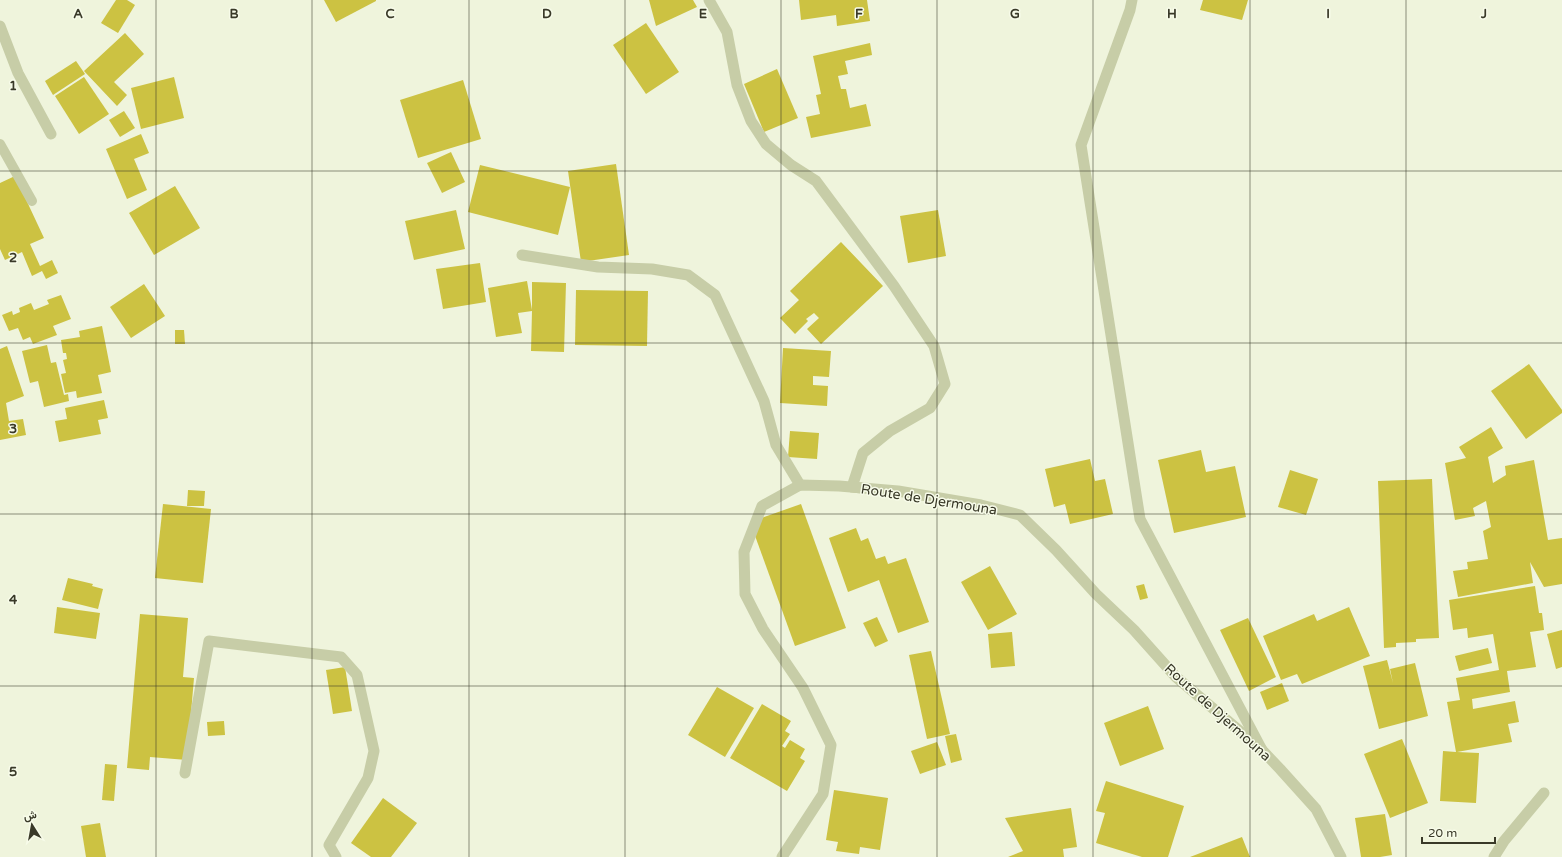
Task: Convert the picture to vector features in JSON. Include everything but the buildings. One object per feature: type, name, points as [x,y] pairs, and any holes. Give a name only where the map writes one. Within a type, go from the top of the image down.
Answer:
[{"type":"street","points":[[709,0],[727,32],[737,85],[751,121],[766,144],[791,165],[816,181],[894,286],[934,346],[945,384],[930,408],[890,431],[863,453],[852,487],[868,489]]},
{"type":"street","points":[[1132,0],[1130,10],[1081,145],[1140,519],[1262,750]]},
{"type":"street","points":[[0,26],[18,73],[51,134]]},
{"type":"street","points":[[522,255],[598,267],[652,269],[688,275],[715,295],[764,401],[776,445],[800,485],[762,506],[744,552],[745,594],[763,629],[803,688],[831,744],[823,794],[782,857]]},
{"type":"street","name":"Route de Djermouna","points":[[800,485],[898,491],[981,504],[1020,515],[1056,550],[1096,594],[1134,630],[1176,677],[1262,750],[1316,809],[1341,857]]},
{"type":"street","points":[[185,773],[209,641],[341,657],[357,675],[374,751],[368,778],[329,845],[336,857]]},
{"type":"street","points":[[1494,857],[1504,841],[1544,794]]},
{"type":"lane","points":[[0,144],[32,201]]}]
